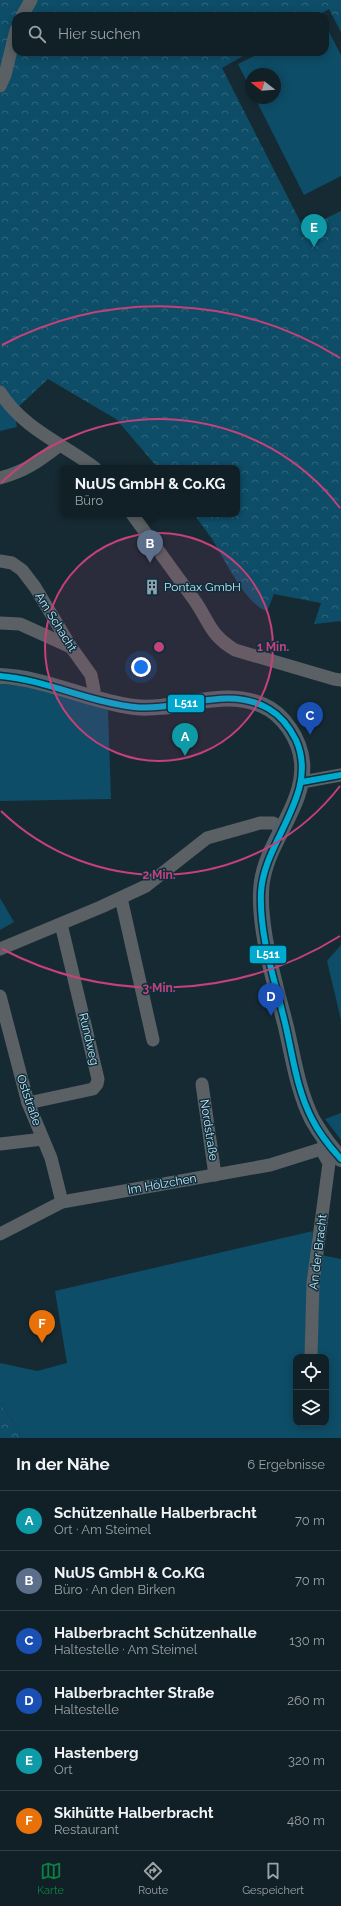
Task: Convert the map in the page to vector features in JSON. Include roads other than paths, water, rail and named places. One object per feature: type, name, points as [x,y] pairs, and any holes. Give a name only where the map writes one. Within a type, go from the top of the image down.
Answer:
[{"type":"main road","points":[[0,676],[42,682],[93,698],[142,708],[161,708],[224,698],[239,698],[265,705],[280,718],[292,733],[298,744],[302,763],[302,782],[298,798],[267,858],[262,879],[262,908],[266,942],[301,1091],[323,1145],[341,1159]]},
{"type":"street","points":[[24,12],[31,0]]},
{"type":"street","points":[[0,86],[5,74],[12,46]]},
{"type":"street","points":[[0,392],[10,407],[42,434],[90,465]]},
{"type":"street","points":[[0,478],[14,474],[37,463],[60,445]]},
{"type":"street","points":[[134,517],[194,600],[210,628],[222,642],[235,650],[341,680]]},
{"type":"street","name":"Am Schacht","points":[[0,560],[12,563],[22,570],[35,587],[94,681],[93,698]]},
{"type":"street","points":[[0,623],[20,624],[72,647]]},
{"type":"street","points":[[302,782],[341,775]]},
{"type":"street","points":[[0,949],[61,924],[146,886],[207,838],[260,823],[273,823],[282,828]]},
{"type":"street","points":[[121,898],[153,1040]]},
{"type":"street","name":"Rundweg","points":[[28,1103],[93,1089],[97,1084],[98,1078],[61,924]]},
{"type":"street","name":"Oststraße","points":[[0,996],[28,1103],[51,1158],[62,1202]]},
{"type":"street","name":"Nordstraße","points":[[202,1084],[215,1175]]},
{"type":"street","points":[[0,1144],[43,1139]]},
{"type":"street","name":"Im Hölzchen","points":[[0,1234],[62,1202],[270,1165],[323,1145]]},
{"type":"street","name":"An der Bracht","points":[[311,1354],[314,1283],[329,1172],[329,1163],[323,1145]]},
{"type":"place","name":"Hastenberg","points":[[314,247]]},
{"type":"place","name":"NuUS GmbH & Co.KG","points":[[150,563]]},
{"type":"place","name":"Pontax GmbH","points":[[152,587]]},
{"type":"place","name":"Halberbracht Schützenhalle","points":[[310,735]]},
{"type":"place","name":"Schützenhalle Halberbracht","points":[[185,756]]},
{"type":"place","name":"Halberbrachter Straße","points":[[271,1016]]},
{"type":"place","name":"Skihütte Halberbracht","points":[[42,1343]]}]
